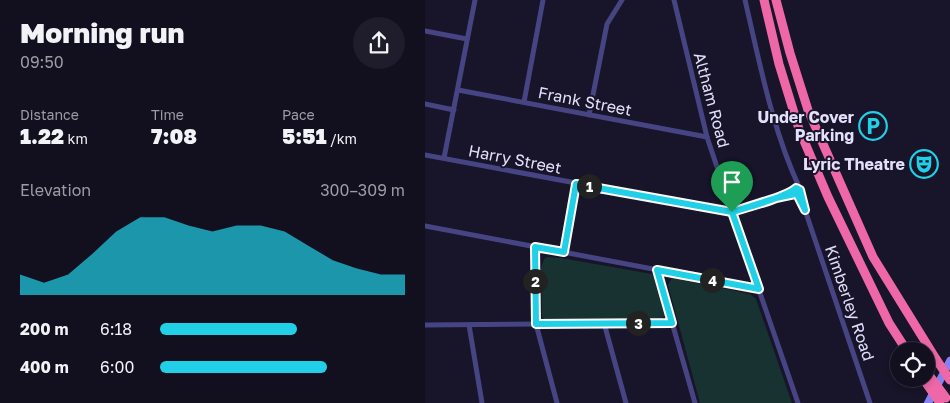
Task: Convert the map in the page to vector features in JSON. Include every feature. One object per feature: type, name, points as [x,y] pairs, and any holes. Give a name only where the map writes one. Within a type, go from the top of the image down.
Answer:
[{"type":"highway","points":[[764,0],[779,64],[799,129],[827,197],[889,323],[901,342]]},
{"type":"highway","points":[[776,0],[808,110],[873,257],[950,380]]},
{"type":"highway","points":[[878,299],[907,342]]},
{"type":"highway","points":[[933,387],[945,401]]},
{"type":"main road","points":[[928,403],[950,362]]},
{"type":"street","points":[[444,158],[475,0]]},
{"type":"street","points":[[524,102],[543,0]]},
{"type":"street","points":[[589,115],[607,24],[622,0]]},
{"type":"street","name":"Altham Road","points":[[673,0],[707,137],[798,403]]},
{"type":"street","name":"Kimberley Road","points":[[745,0],[770,106],[797,192],[805,210],[870,403]]},
{"type":"street","points":[[425,31],[467,39]]},
{"type":"street","name":"Frank Street","points":[[458,90],[707,137]]},
{"type":"street","points":[[425,104],[454,110]]},
{"type":"street","name":"Harry Street","points":[[425,155],[732,212],[797,192]]},
{"type":"street","points":[[564,252],[576,184]]},
{"type":"street","points":[[425,226],[759,289]]},
{"type":"street","points":[[535,247],[536,324],[557,403]]},
{"type":"street","points":[[657,270],[695,403]]},
{"type":"street","points":[[604,323],[626,403]]},
{"type":"street","points":[[425,325],[672,323]]},
{"type":"street","points":[[469,325],[482,403]]},
{"type":"green space","points":[[547,257],[652,274],[656,278],[666,315],[656,320],[545,321],[542,316],[541,268],[544,259]]},
{"type":"green space","points":[[672,278],[750,294],[756,299],[792,403],[700,403],[668,285]]},
{"type":"place","name":"Under Cover Parking","points":[[873,126]]},
{"type":"place","name":"Lyric Theatre","points":[[924,164]]},
{"type":"route","points":[[732,212],[576,184],[564,252],[535,247],[536,324],[672,323],[657,270],[759,289],[732,212],[795,194],[797,194],[805,210],[800,190],[796,188],[776,198],[732,212]]}]
